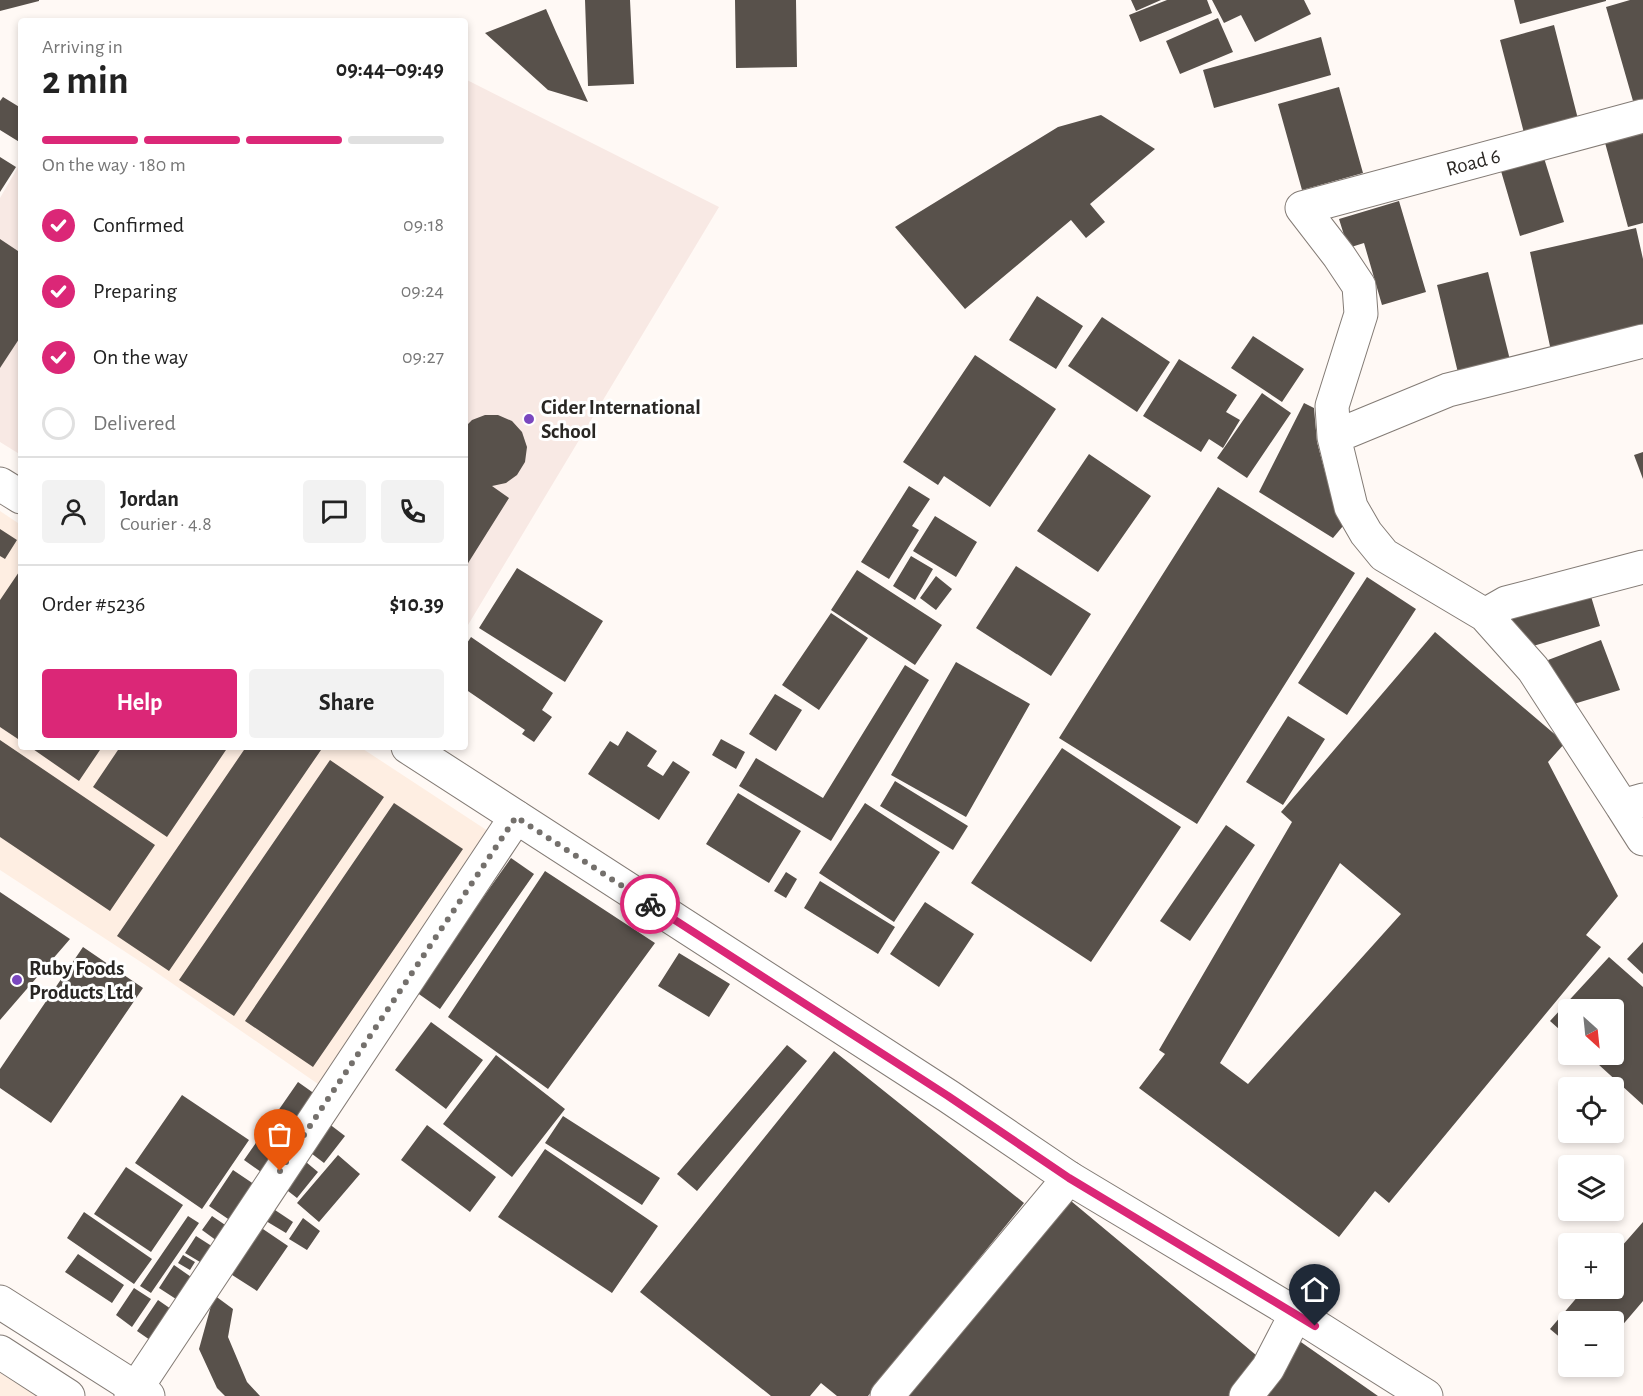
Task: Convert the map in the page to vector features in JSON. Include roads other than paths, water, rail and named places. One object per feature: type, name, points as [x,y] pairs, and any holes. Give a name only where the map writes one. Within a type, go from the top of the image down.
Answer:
[{"type":"street","name":"Road 6","points":[[1334,437],[1332,406],[1361,314],[1359,285],[1302,208],[1643,116]]},
{"type":"street","points":[[1643,341],[1448,390],[1334,437],[1351,507],[1366,533],[1384,555],[1485,615],[1533,669],[1633,803],[1643,839]]},
{"type":"street","points":[[0,484],[18,495]]},
{"type":"street","points":[[1485,615],[1506,603],[1643,567]]},
{"type":"street","points":[[413,750],[948,1096],[1069,1178],[1296,1314],[1426,1396]]},
{"type":"street","points":[[0,1302],[138,1393],[516,817]]},
{"type":"street","points":[[887,1396],[1069,1178]]},
{"type":"street","points":[[1246,1396],[1268,1368],[1296,1314]]},
{"type":"street","points":[[0,1352],[68,1396]]},
{"type":"place","name":"Cider International School","points":[[529,419]]},
{"type":"place","name":"Ruby Foods Products Ltd","points":[[17,980]]}]
